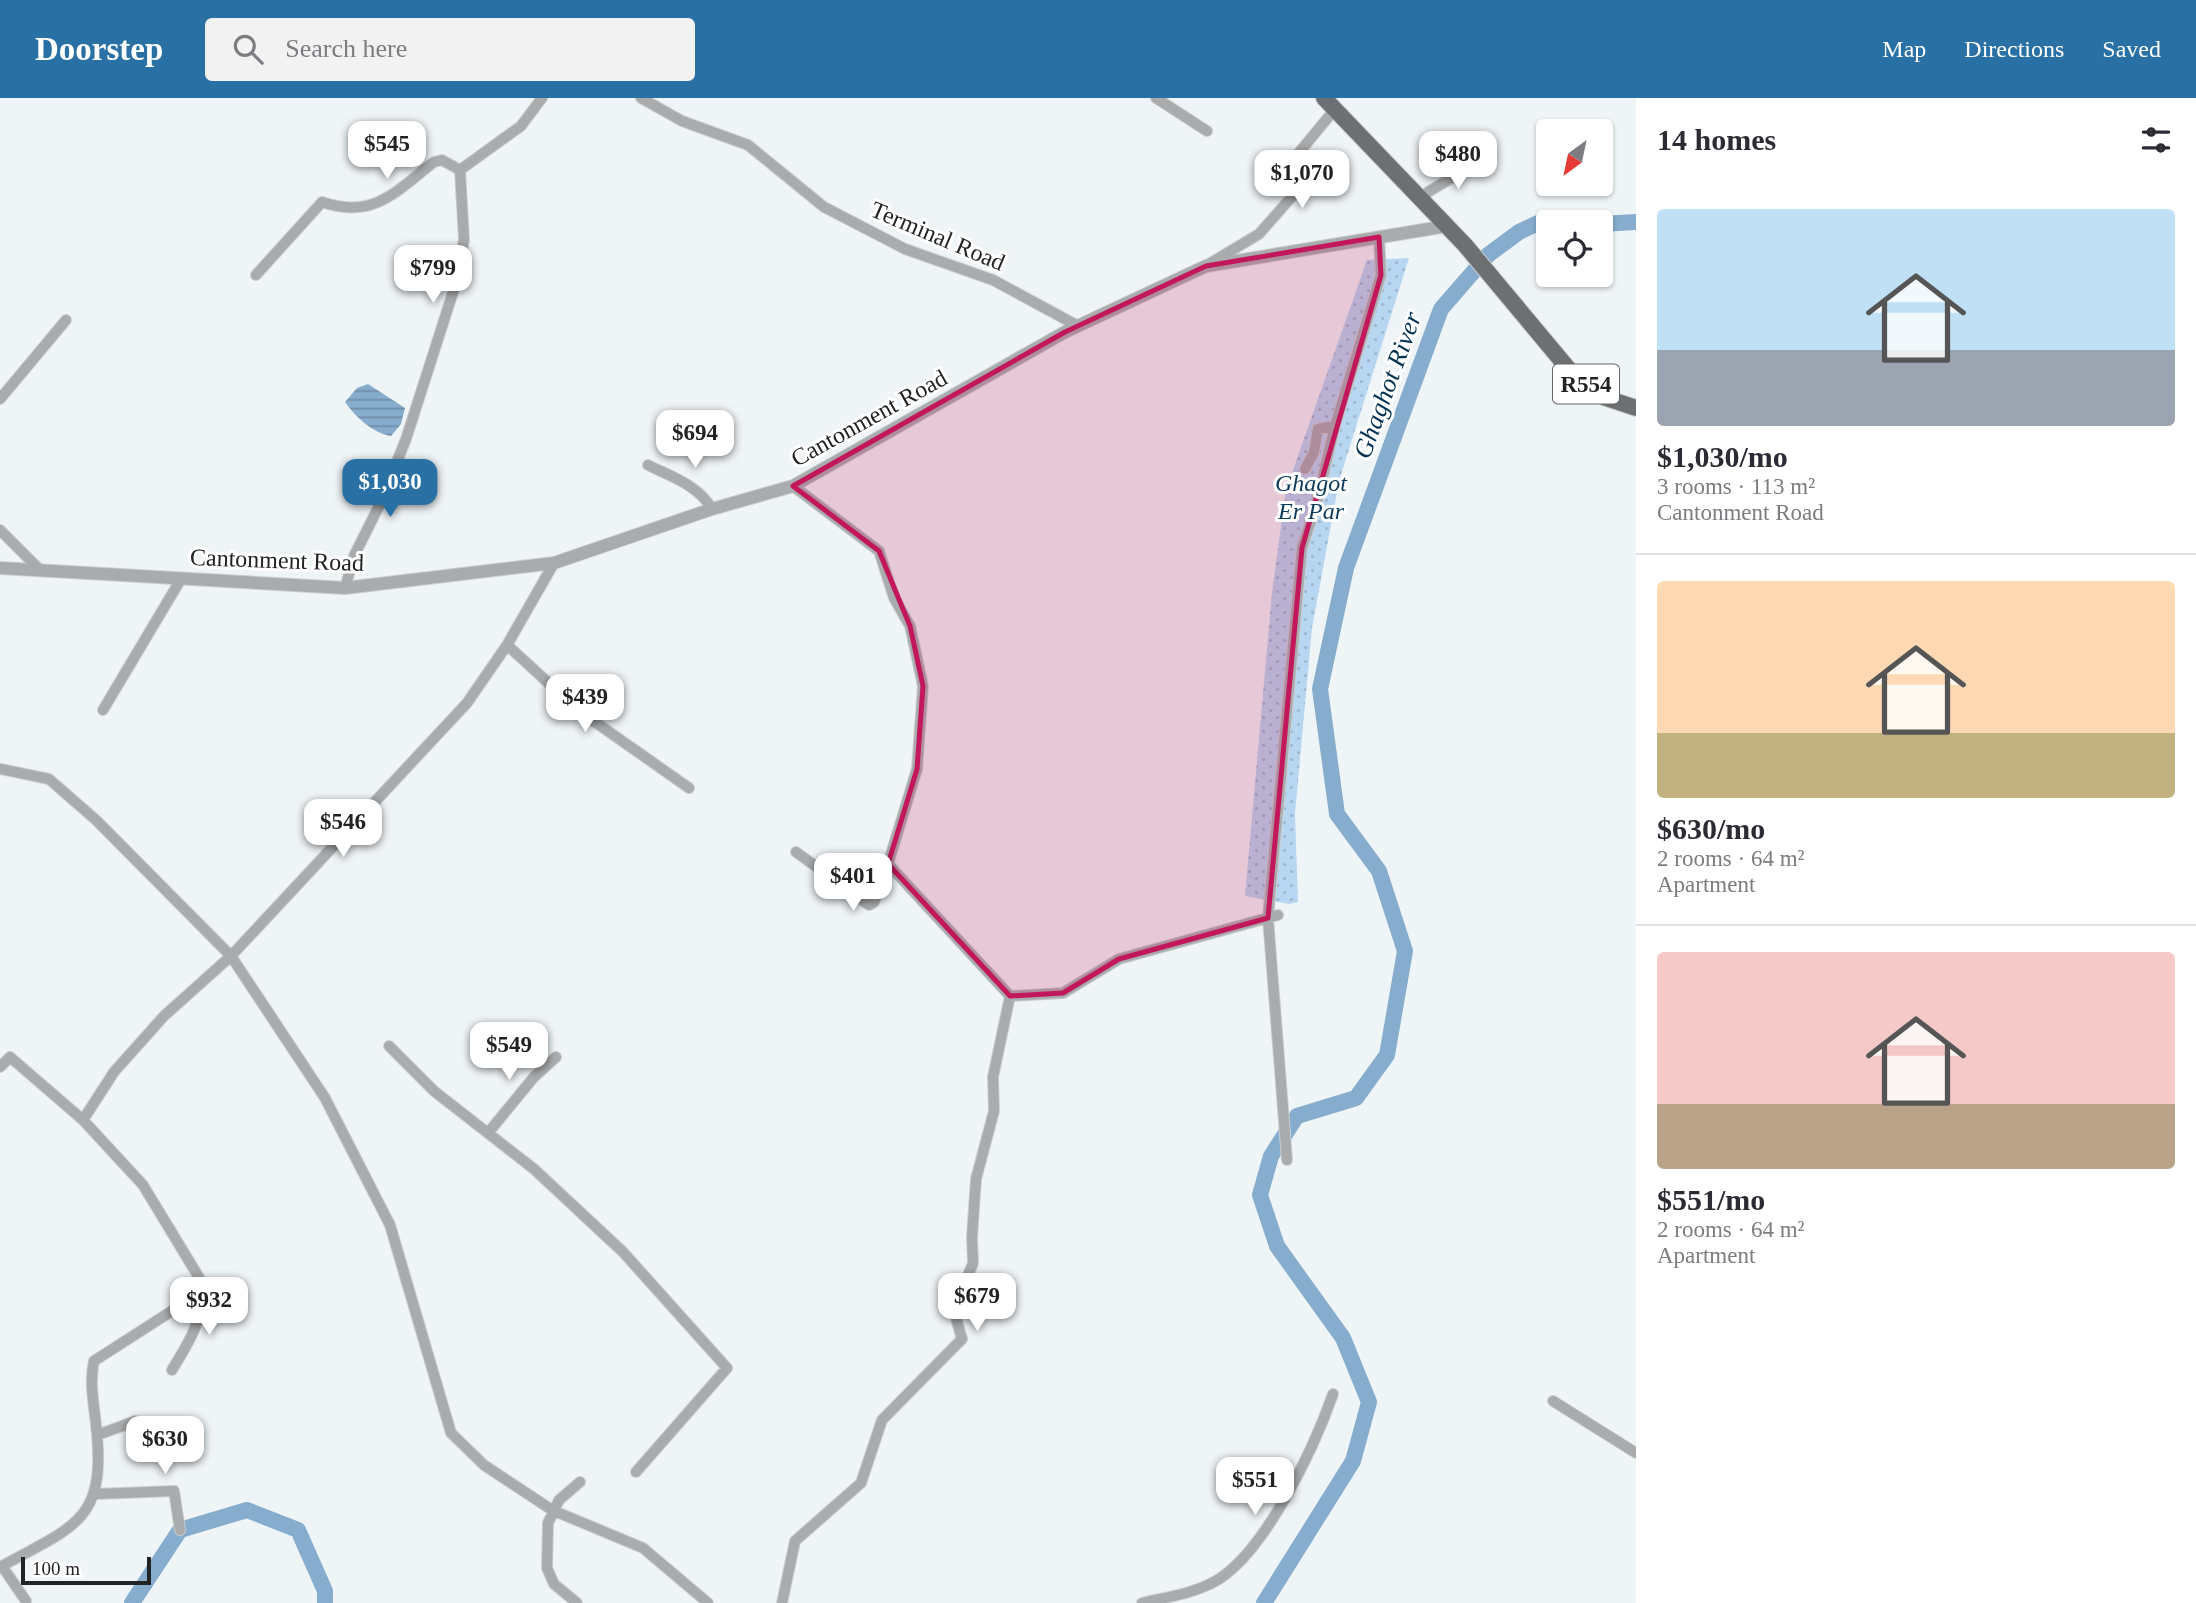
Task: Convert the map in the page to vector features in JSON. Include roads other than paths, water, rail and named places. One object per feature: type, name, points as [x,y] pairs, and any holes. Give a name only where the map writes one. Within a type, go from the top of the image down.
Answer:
[{"type":"main road","points":[[1329,104],[1447,226]]},
{"type":"main road","name":"R554","points":[[1447,226],[1576,377],[1606,398],[1636,408]]},
{"type":"street","points":[[460,170],[521,126],[542,98]]},
{"type":"street","name":"Terminal Road","points":[[641,98],[682,121],[748,145],[824,207],[905,249],[993,280],[1078,326]]},
{"type":"street","points":[[1156,98],[1207,131]]},
{"type":"street","points":[[1206,266],[1259,233],[1303,184],[1288,166],[1329,104]]},
{"type":"street","points":[[256,275],[322,202],[338,208],[378,203],[398,193],[434,162],[442,160],[460,170]]},
{"type":"street","points":[[1422,201],[1428,192],[1478,162]]},
{"type":"street","points":[[345,588],[354,555],[380,504],[405,439],[456,286],[464,240],[460,170]]},
{"type":"street","name":"Cantonment Road","points":[[0,568],[345,588],[554,564],[712,509],[793,486],[1078,326],[1206,266],[1447,226]]},
{"type":"street","points":[[1287,1160],[1273,916],[1302,548],[1316,506],[1335,425],[1381,275],[1379,237]]},
{"type":"street","points":[[0,399],[65,320]]},
{"type":"street","points":[[1305,469],[1314,452],[1318,429],[1335,425]]},
{"type":"street","points":[[648,465],[688,484],[705,498],[712,509]]},
{"type":"street","points":[[793,486],[878,551],[894,598],[910,626],[923,686],[917,769],[874,902],[869,905],[796,852]]},
{"type":"street","points":[[0,530],[41,571]]},
{"type":"street","points":[[83,1120],[114,1072],[164,1016],[232,956],[467,703],[507,645],[554,564]]},
{"type":"street","points":[[103,710],[181,579]]},
{"type":"street","points":[[507,645],[578,710],[689,788]]},
{"type":"street","points":[[0,769],[49,779],[96,820],[232,956],[325,1098],[390,1225],[451,1433],[484,1465],[552,1510],[643,1548],[708,1603]]},
{"type":"street","points":[[888,863],[1010,996]]},
{"type":"street","points":[[1010,996],[1063,993],[1119,959],[1273,916]]},
{"type":"street","points":[[782,1603],[795,1541],[861,1483],[882,1420],[962,1339],[954,1311],[973,1263],[976,1179],[994,1111],[993,1077],[1010,996]]},
{"type":"street","points":[[389,1046],[434,1091],[534,1169],[623,1252],[727,1368],[636,1472]]},
{"type":"street","points":[[0,1049],[83,1120],[143,1185],[206,1289],[94,1361],[90,1374],[97,1435],[96,1494],[85,1514],[71,1527],[2,1566],[26,1601]]},
{"type":"street","points":[[0,1067],[10,1057]]},
{"type":"street","points":[[488,1133],[534,1076],[556,1057]]},
{"type":"street","points":[[172,1370],[194,1332],[201,1309],[197,1295]]},
{"type":"street","points":[[1142,1603],[1201,1588],[1218,1580],[1248,1555],[1264,1534],[1322,1425],[1333,1394]]},
{"type":"street","points":[[1553,1401],[1636,1453]]},
{"type":"street","points":[[97,1435],[136,1421]]},
{"type":"street","points":[[577,1603],[554,1584],[547,1568],[548,1523],[552,1510],[580,1482]]},
{"type":"street","points":[[96,1494],[174,1491],[180,1530]]},
{"type":"waterway","name":"Ghaghot River","points":[[1613,223],[1636,222]]},
{"type":"waterway","name":"Ghaghot River","points":[[1264,1603],[1353,1461],[1369,1402],[1343,1338],[1277,1246],[1260,1195],[1271,1156],[1297,1116],[1356,1098],[1387,1055],[1405,951],[1379,871],[1337,814],[1320,689],[1346,568],[1441,309],[1488,255],[1519,232],[1536,224]]},
{"type":"waterway","name":"Ghaghot River","points":[[132,1603],[180,1530],[247,1510],[298,1530],[325,1591],[325,1603]]},
{"type":"park label","name":"Ghagot Er Par","points":[[1311,497]]}]
